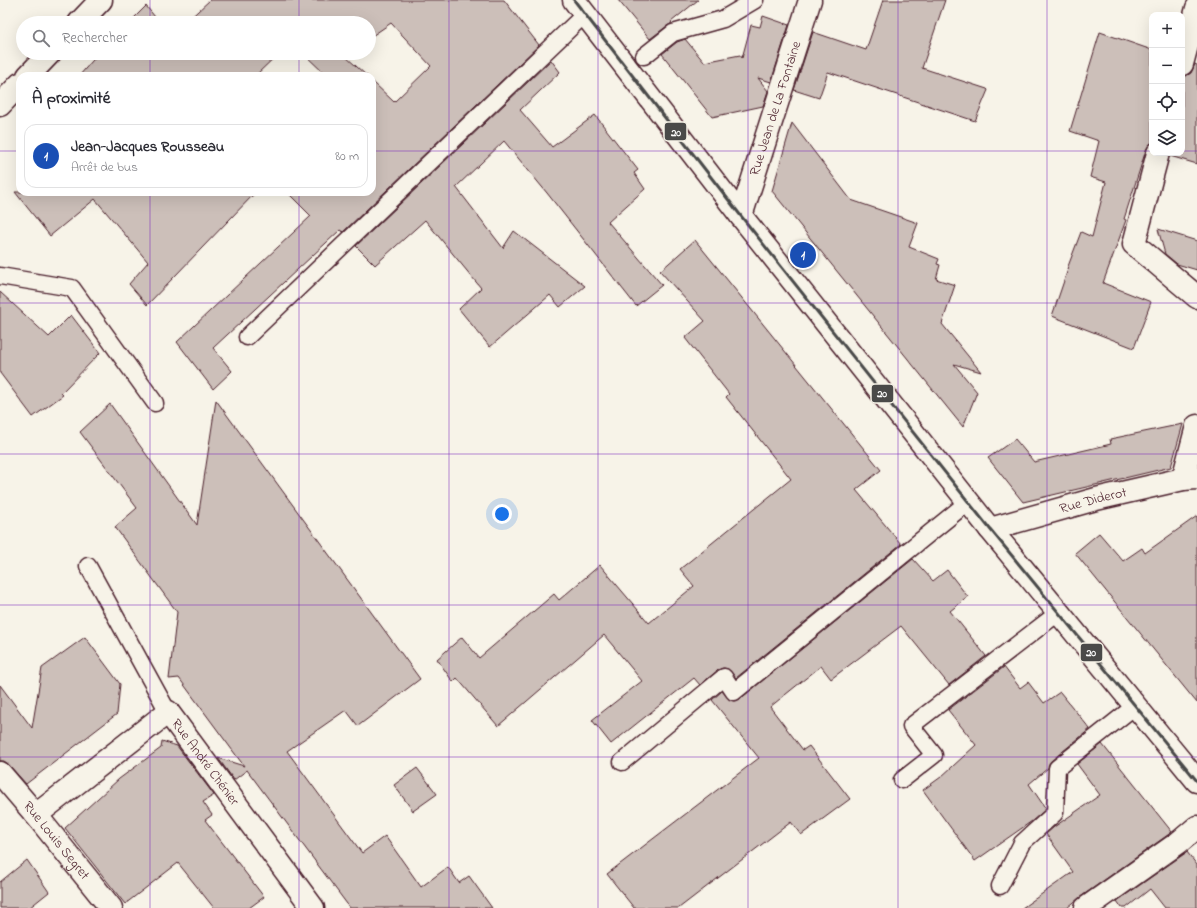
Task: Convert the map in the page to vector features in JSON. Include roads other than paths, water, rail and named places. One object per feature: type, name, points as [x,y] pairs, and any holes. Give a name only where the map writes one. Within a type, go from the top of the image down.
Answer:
[{"type":"street","points":[[86,16],[101,0]]},
{"type":"street","name":"Rue Jean de La Fontaine","points":[[741,216],[752,186],[810,0]]},
{"type":"street","points":[[580,7],[741,216],[968,502],[1197,780]]},
{"type":"street","points":[[1185,53],[1197,8]]},
{"type":"street","points":[[32,72],[43,60]]},
{"type":"street","points":[[0,105],[16,88]]},
{"type":"street","points":[[1157,156],[1134,244],[1197,297]]},
{"type":"street","points":[[1190,478],[1197,426]]},
{"type":"street","name":"Rue Diderot","points":[[990,529],[1096,499],[1190,478]]},
{"type":"street","name":"Rue André Chénier","points":[[36,815],[168,712],[313,908]]},
{"type":"street","name":"Rue Louis Segret","points":[[0,773],[111,908]]},
{"type":"street","points":[[1086,908],[1178,843],[1197,827]]},
{"type":"lane","points":[[644,56],[673,33],[723,19],[755,0]]},
{"type":"lane","points":[[247,337],[580,7]]},
{"type":"lane","points":[[0,276],[72,288],[155,403]]},
{"type":"lane","points":[[622,762],[724,677],[734,692],[968,502]]},
{"type":"lane","points":[[88,566],[168,712]]},
{"type":"lane","points":[[902,780],[934,755],[911,726],[1058,613]]},
{"type":"lane","points":[[1000,886],[1022,843],[1055,812],[1057,768],[1135,706]]},
{"type":"place","name":"Jean-Jacques Rousseau","points":[[803,255]]}]
